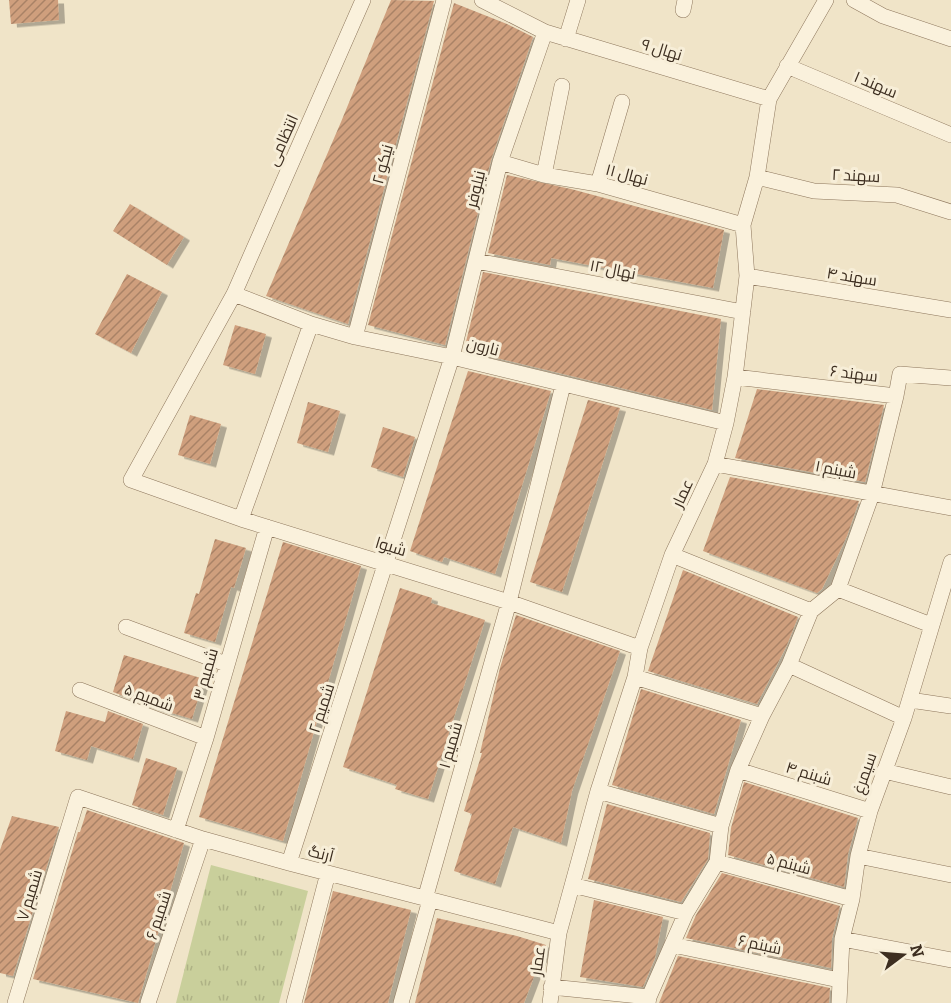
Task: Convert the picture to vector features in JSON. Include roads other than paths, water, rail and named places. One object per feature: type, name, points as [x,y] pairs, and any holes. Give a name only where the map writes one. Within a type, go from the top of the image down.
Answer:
[{"type":"street","name":"انتظامی","points":[[131,480],[234,294],[363,0]]},
{"type":"street","name":"نیکو ۲","points":[[355,337],[444,0]]},
{"type":"street","name":"نهال ۹","points":[[482,0],[545,32],[769,99]]},
{"type":"street","points":[[566,39],[578,0]]},
{"type":"street","name":"عمار","points":[[550,1003],[559,933],[598,791],[635,677],[640,648],[672,555],[715,464],[726,423],[735,377],[747,276],[743,225],[757,177],[769,99],[826,0]]},
{"type":"street","points":[[854,0],[884,16],[951,39]]},
{"type":"street","name":"نیلوفر","points":[[452,357],[500,162],[545,32]]},
{"type":"street","name":"سهند ۱","points":[[787,66],[951,135]]},
{"type":"street","points":[[544,175],[562,87]]},
{"type":"street","points":[[598,184],[622,102]]},
{"type":"street","name":"نهال ۱۱","points":[[500,162],[544,175],[598,184],[743,225]]},
{"type":"street","name":"سهند ۲","points":[[757,177],[814,190],[897,195],[951,213]]},
{"type":"street","name":"نهال ۱۲","points":[[476,261],[743,312]]},
{"type":"street","name":"سهند ۴","points":[[747,276],[951,310]]},
{"type":"street","name":"نارون","points":[[234,294],[311,324],[355,337],[452,357],[726,423]]},
{"type":"street","points":[[241,519],[311,324]]},
{"type":"street","name":"شمیم ۲","points":[[289,863],[452,357]]},
{"type":"street","name":"سهند ۶","points":[[735,377],[896,396],[900,374],[951,378]]},
{"type":"street","name":"شمیم ۱","points":[[401,1003],[509,602],[563,385]]},
{"type":"street","points":[[544,1003],[551,987],[649,1000],[686,913],[717,862],[721,826],[738,770],[762,716],[789,665],[811,611],[838,589],[872,494],[896,396]]},
{"type":"street","name":"شبنم ۱","points":[[715,464],[951,508]]},
{"type":"street","name":"شیوا","points":[[131,480],[241,519],[509,602],[640,648]]},
{"type":"street","name":"شمیم ۳","points":[[176,830],[206,738],[267,527]]},
{"type":"street","points":[[672,555],[811,611]]},
{"type":"street","name":"سیمرغ","points":[[839,1003],[842,939],[852,899],[858,856],[870,811],[904,718],[950,572]]},
{"type":"street","points":[[838,589],[932,625]]},
{"type":"street","points":[[126,627],[226,664]]},
{"type":"street","points":[[789,665],[904,718]]},
{"type":"street","points":[[635,677],[762,716]]},
{"type":"street","name":"شمیم ۵","points":[[80,690],[206,738]]},
{"type":"street","points":[[910,700],[951,706]]},
{"type":"street","name":"شبنم ۴","points":[[738,770],[870,811]]},
{"type":"street","points":[[884,771],[951,787]]},
{"type":"street","points":[[598,791],[721,826]]},
{"type":"street","name":"آرنگ","points":[[78,797],[202,839],[559,933]]},
{"type":"street","name":"شمیم ۷","points":[[15,1003],[78,797]]},
{"type":"street","name":"شمیم ۶","points":[[148,1003],[202,839]]},
{"type":"street","points":[[858,856],[951,875]]},
{"type":"street","name":"شبنم ۵","points":[[717,862],[852,899]]},
{"type":"street","points":[[294,1003],[328,873]]},
{"type":"street","points":[[572,885],[686,913]]},
{"type":"street","points":[[842,939],[951,960]]},
{"type":"street","name":"شبنم ۶","points":[[673,945],[839,980]]}]
